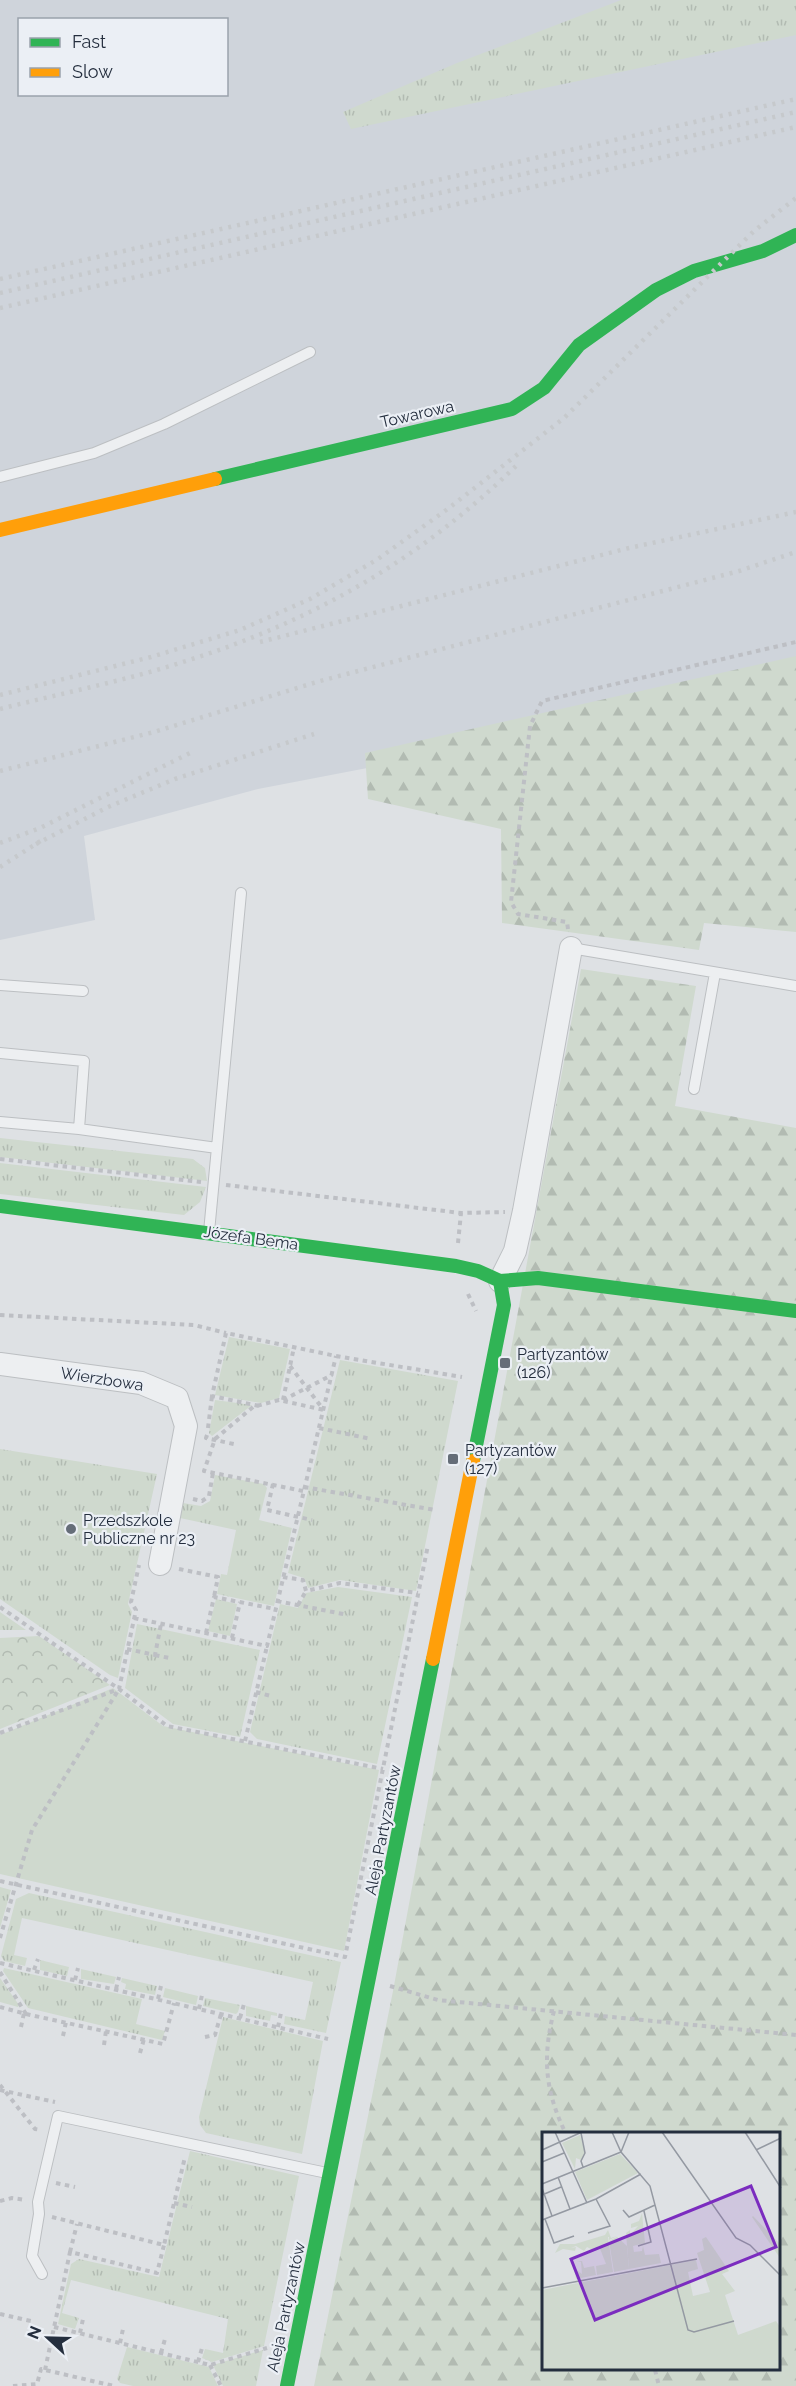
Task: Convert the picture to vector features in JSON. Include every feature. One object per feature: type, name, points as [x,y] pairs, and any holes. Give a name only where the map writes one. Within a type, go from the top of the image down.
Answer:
[{"type":"street","name":"Towarowa","points":[[0,530],[512,409],[544,388],[579,345],[656,290],[694,271],[763,251],[796,235]]},
{"type":"street","points":[[500,1281],[515,1251],[524,1211],[571,948]]},
{"type":"street","name":"Józefa Bema","points":[[0,1206],[456,1266],[478,1271],[500,1281],[538,1278],[796,1311]]},
{"type":"street","name":"Aleja Partyzantów","points":[[287,2386],[504,1305],[500,1281]]},
{"type":"street","name":"Wierzbowa","points":[[0,1364],[141,1383],[177,1398],[186,1426],[156,1563]]},
{"type":"lane","points":[[0,477],[94,453],[164,424],[310,352]]},
{"type":"lane","points":[[209,1232],[241,893]]},
{"type":"lane","points":[[571,948],[796,986]]},
{"type":"lane","points":[[694,1089],[715,973]]},
{"type":"lane","points":[[0,986],[83,991]]},
{"type":"lane","points":[[0,1053],[84,1061],[79,1129]]},
{"type":"lane","points":[[0,1122],[79,1129],[217,1148]]},
{"type":"lane","points":[[42,2274],[32,2256],[39,2214],[38,2202],[58,2116],[330,2173]]},
{"type":"path","points":[[571,948],[567,922],[518,914],[511,902],[530,726],[542,701],[796,642]]},
{"type":"path","points":[[0,1159],[461,1213],[524,1211]]},
{"type":"path","points":[[461,1213],[453,1283],[468,1293],[472,1300],[476,1308],[474,1320]]},
{"type":"path","points":[[0,1315],[194,1325],[336,1356],[462,1377]]},
{"type":"path","points":[[226,1333],[212,1396],[206,1438],[238,1445]]},
{"type":"path","points":[[283,1401],[294,1347]]},
{"type":"path","points":[[245,1742],[336,1356]]},
{"type":"path","points":[[290,1366],[324,1410]]},
{"type":"path","points":[[460,1388],[464,1366]]},
{"type":"path","points":[[332,1375],[283,1401],[253,1407],[215,1439],[204,1471],[435,1510]]},
{"type":"path","points":[[212,1396],[259,1406]]},
{"type":"path","points":[[283,1401],[324,1410]]},
{"type":"path","points":[[320,1428],[371,1439]]},
{"type":"path","points":[[182,1497],[202,1501],[208,1496],[213,1473]]},
{"type":"path","points":[[273,1484],[267,1510],[312,1520]]},
{"type":"path","points":[[433,1521],[438,1500]]},
{"type":"path","points":[[0,1881],[345,1957],[429,1541]]},
{"type":"path","points":[[0,1938],[32,1830],[119,1689],[136,1610],[131,1602],[156,1563],[218,1577],[206,1633]]},
{"type":"path","points":[[283,1577],[303,1580],[306,1591],[298,1605]]},
{"type":"path","points":[[306,1591],[340,1583],[418,1593]]},
{"type":"path","points":[[214,1597],[275,1610]]},
{"type":"path","points":[[277,1601],[348,1615]]},
{"type":"path","points":[[232,1638],[240,1602]]},
{"type":"path","points":[[0,1607],[119,1689],[167,1726],[411,1774]]},
{"type":"path","points":[[134,1618],[267,1646]]},
{"type":"path","points":[[155,1655],[161,1624]]},
{"type":"path","points":[[128,1649],[170,1658]]},
{"type":"path","points":[[0,1733],[119,1689]]},
{"type":"path","points":[[256,1692],[271,1696]]},
{"type":"path","points":[[34,1970],[38,1959]]},
{"type":"path","points":[[0,1962],[328,2039]]},
{"type":"path","points":[[75,1980],[78,1968]]},
{"type":"path","points":[[0,1972],[25,2013],[21,2027]]},
{"type":"path","points":[[116,1989],[119,1977]]},
{"type":"path","points":[[386,1985],[438,2000],[796,2035]]},
{"type":"path","points":[[158,1999],[161,1986]]},
{"type":"path","points":[[199,2009],[202,1995]]},
{"type":"path","points":[[0,2007],[163,2044],[174,2003]]},
{"type":"path","points":[[240,2018],[244,2004]]},
{"type":"path","points":[[554,2011],[547,2037],[549,2090],[565,2132]]},
{"type":"path","points":[[278,2027],[281,2013]]},
{"type":"path","points":[[205,2037],[215,2035],[221,2014]]},
{"type":"path","points":[[63,2036],[66,2022]]},
{"type":"path","points":[[104,2045],[106,2031]]},
{"type":"path","points":[[140,2053],[144,2039]]},
{"type":"path","points":[[0,2085],[2,2091],[35,2129],[54,2133]]},
{"type":"path","points":[[2,2091],[61,2103],[58,2116]]},
{"type":"path","points":[[70,2252],[156,2273],[189,2143]]},
{"type":"path","points":[[0,2201],[12,2198],[38,2202]]},
{"type":"path","points":[[174,2203],[192,2207]]},
{"type":"path","points":[[39,2214],[164,2245]]},
{"type":"path","points":[[45,2370],[77,2223]]},
{"type":"path","points":[[0,2313],[31,2321]]},
{"type":"path","points":[[80,2333],[83,2319]]},
{"type":"path","points":[[54,2327],[210,2365],[267,2348]]},
{"type":"path","points":[[120,2343],[123,2329]]},
{"type":"path","points":[[161,2353],[165,2339]]},
{"type":"path","points":[[198,2362],[202,2348]]},
{"type":"path","points":[[210,2365],[221,2386]]},
{"type":"path","points":[[13,2386],[37,2384],[41,2369],[114,2386]]},
{"type":"path","points":[[655,2371],[659,2386]]},
{"type":"shaded area","points":[[0,0],[796,0],[796,665],[513,740],[258,789],[84,836],[95,920],[0,940]]},
{"type":"green space","points":[[621,0],[796,0],[796,35],[351,129],[343,112],[457,63]]},
{"type":"green space","points":[[796,656],[796,932],[704,923],[699,950],[502,923],[501,829],[368,799],[365,753]]},
{"type":"green space","points":[[581,969],[696,986],[675,1106],[796,1128],[796,2386],[314,2386],[393,1991]]},
{"type":"green space","points":[[0,1138],[193,1159],[205,1168],[207,1181],[0,1157]]},
{"type":"green space","points":[[0,1163],[206,1187],[200,1202],[184,1215],[0,1194]]},
{"type":"green space","points":[[229,1337],[290,1349],[279,1398],[261,1403],[215,1395]]},
{"type":"green space","points":[[340,1360],[458,1381],[416,1591],[340,1580],[308,1588],[304,1578],[288,1573]]},
{"type":"green space","points":[[215,1400],[252,1405],[212,1436],[209,1433]]},
{"type":"green space","name":"Przedszkole Publiczne nr 23","points":[[0,1449],[157,1474],[128,1604],[132,1612],[118,1678],[110,1675],[0,1599]]},
{"type":"green space","points":[[215,1475],[264,1484],[267,1488],[259,1520],[292,1528],[274,1606],[217,1594],[221,1574],[227,1575],[236,1530],[180,1518],[183,1503],[201,1506],[210,1501]]},
{"type":"green space","points":[[338,1587],[412,1597],[377,1764],[257,1739],[250,1732],[280,1604],[298,1608],[306,1593]]},
{"type":"green space","points":[[216,1599],[237,1604],[230,1636],[208,1631]]},
{"type":"green space","points":[[0,1612],[26,1630],[0,1630]]},
{"type":"green space","points":[[137,1624],[260,1650],[240,1737],[173,1724],[125,1688]]},
{"type":"green space","points":[[39,1636],[110,1685],[0,1729],[0,1638]]},
{"type":"green space","points":[[113,1688],[163,1726],[379,1770],[344,1951],[0,1874],[0,1735]]},
{"type":"green space","points":[[0,1887],[11,1890],[0,1928]]},
{"type":"green space","points":[[29,1893],[341,1962],[326,2033],[284,2024],[285,2016],[305,2020],[313,1982],[22,1918],[14,1955],[27,1958],[25,1966],[4,1961],[1,1956],[16,1899]]},
{"type":"green space","points":[[40,1960],[69,1967],[67,1976],[40,1970]]},
{"type":"green space","points":[[4,1968],[142,1999],[136,2024],[165,2031],[162,2040],[28,2008],[3,1971]]},
{"type":"green space","points":[[81,1969],[116,1977],[114,1984],[81,1979]]},
{"type":"green space","points":[[0,1978],[19,2005],[18,2007],[0,2002]]},
{"type":"green space","points":[[122,1978],[157,1986],[155,1995],[125,1989],[126,1984],[121,1982]]},
{"type":"green space","points":[[165,1988],[198,1996],[196,2005],[163,1997]]},
{"type":"green space","points":[[205,1998],[240,2005],[238,2012],[236,2014],[203,2006]]},
{"type":"green space","points":[[246,2006],[277,2013],[277,2016],[271,2015],[270,2021],[246,2016]]},
{"type":"green space","points":[[223,2017],[323,2041],[302,2154],[206,2133],[200,2125],[199,2117]]},
{"type":"green space","points":[[190,2151],[299,2176],[264,2346],[212,2362],[202,2358],[205,2349],[223,2353],[228,2319],[71,2280],[62,2313],[79,2318],[75,2329],[58,2324],[71,2264],[79,2259],[159,2277]]},
{"type":"green space","points":[[127,2347],[209,2367],[218,2386],[133,2386],[120,2383],[117,2379]]},
{"type":"green space","points":[[263,2350],[256,2386],[223,2386],[213,2365]]},
{"type":"railway","points":[[0,279],[796,99]]},
{"type":"railway","points":[[0,293],[796,112]]},
{"type":"railway","points":[[0,308],[796,127]]},
{"type":"railway","points":[[0,695],[151,657],[240,630],[310,599],[378,559],[449,508],[564,418],[754,231],[796,198]]},
{"type":"railway","points":[[0,709],[163,668],[234,645],[279,626],[323,605],[405,557],[482,497],[519,463]]},
{"type":"railway","points":[[260,642],[629,548],[796,512]]},
{"type":"railway","points":[[0,771],[154,732],[320,681],[739,571],[796,552]]},
{"type":"railway","points":[[36,844],[108,807],[175,779],[314,734]]},
{"type":"railway","points":[[0,843],[40,828],[190,753]]},
{"type":"railway","points":[[0,867],[42,840]]},
{"type":"traffic: fast","points":[[215,479],[512,409],[544,388],[579,345],[656,290],[694,271],[763,251],[796,235]]},
{"type":"traffic: fast","points":[[0,1206],[456,1266],[478,1271],[500,1281],[538,1278],[796,1311]]},
{"type":"traffic: fast","points":[[473,1461],[504,1305],[500,1281]]},
{"type":"traffic: fast","points":[[287,2386],[433,1659]]},
{"type":"traffic: slow","points":[[0,530],[215,479]]},
{"type":"traffic: slow","points":[[433,1659],[473,1461]]},
{"type":"place","name":"Partyzantów (126)","points":[[505,1363]]},
{"type":"place","name":"Partyzantów (127)","points":[[453,1459]]},
{"type":"place","name":"Przedszkole Publiczne nr 23","points":[[71,1529]]}]
